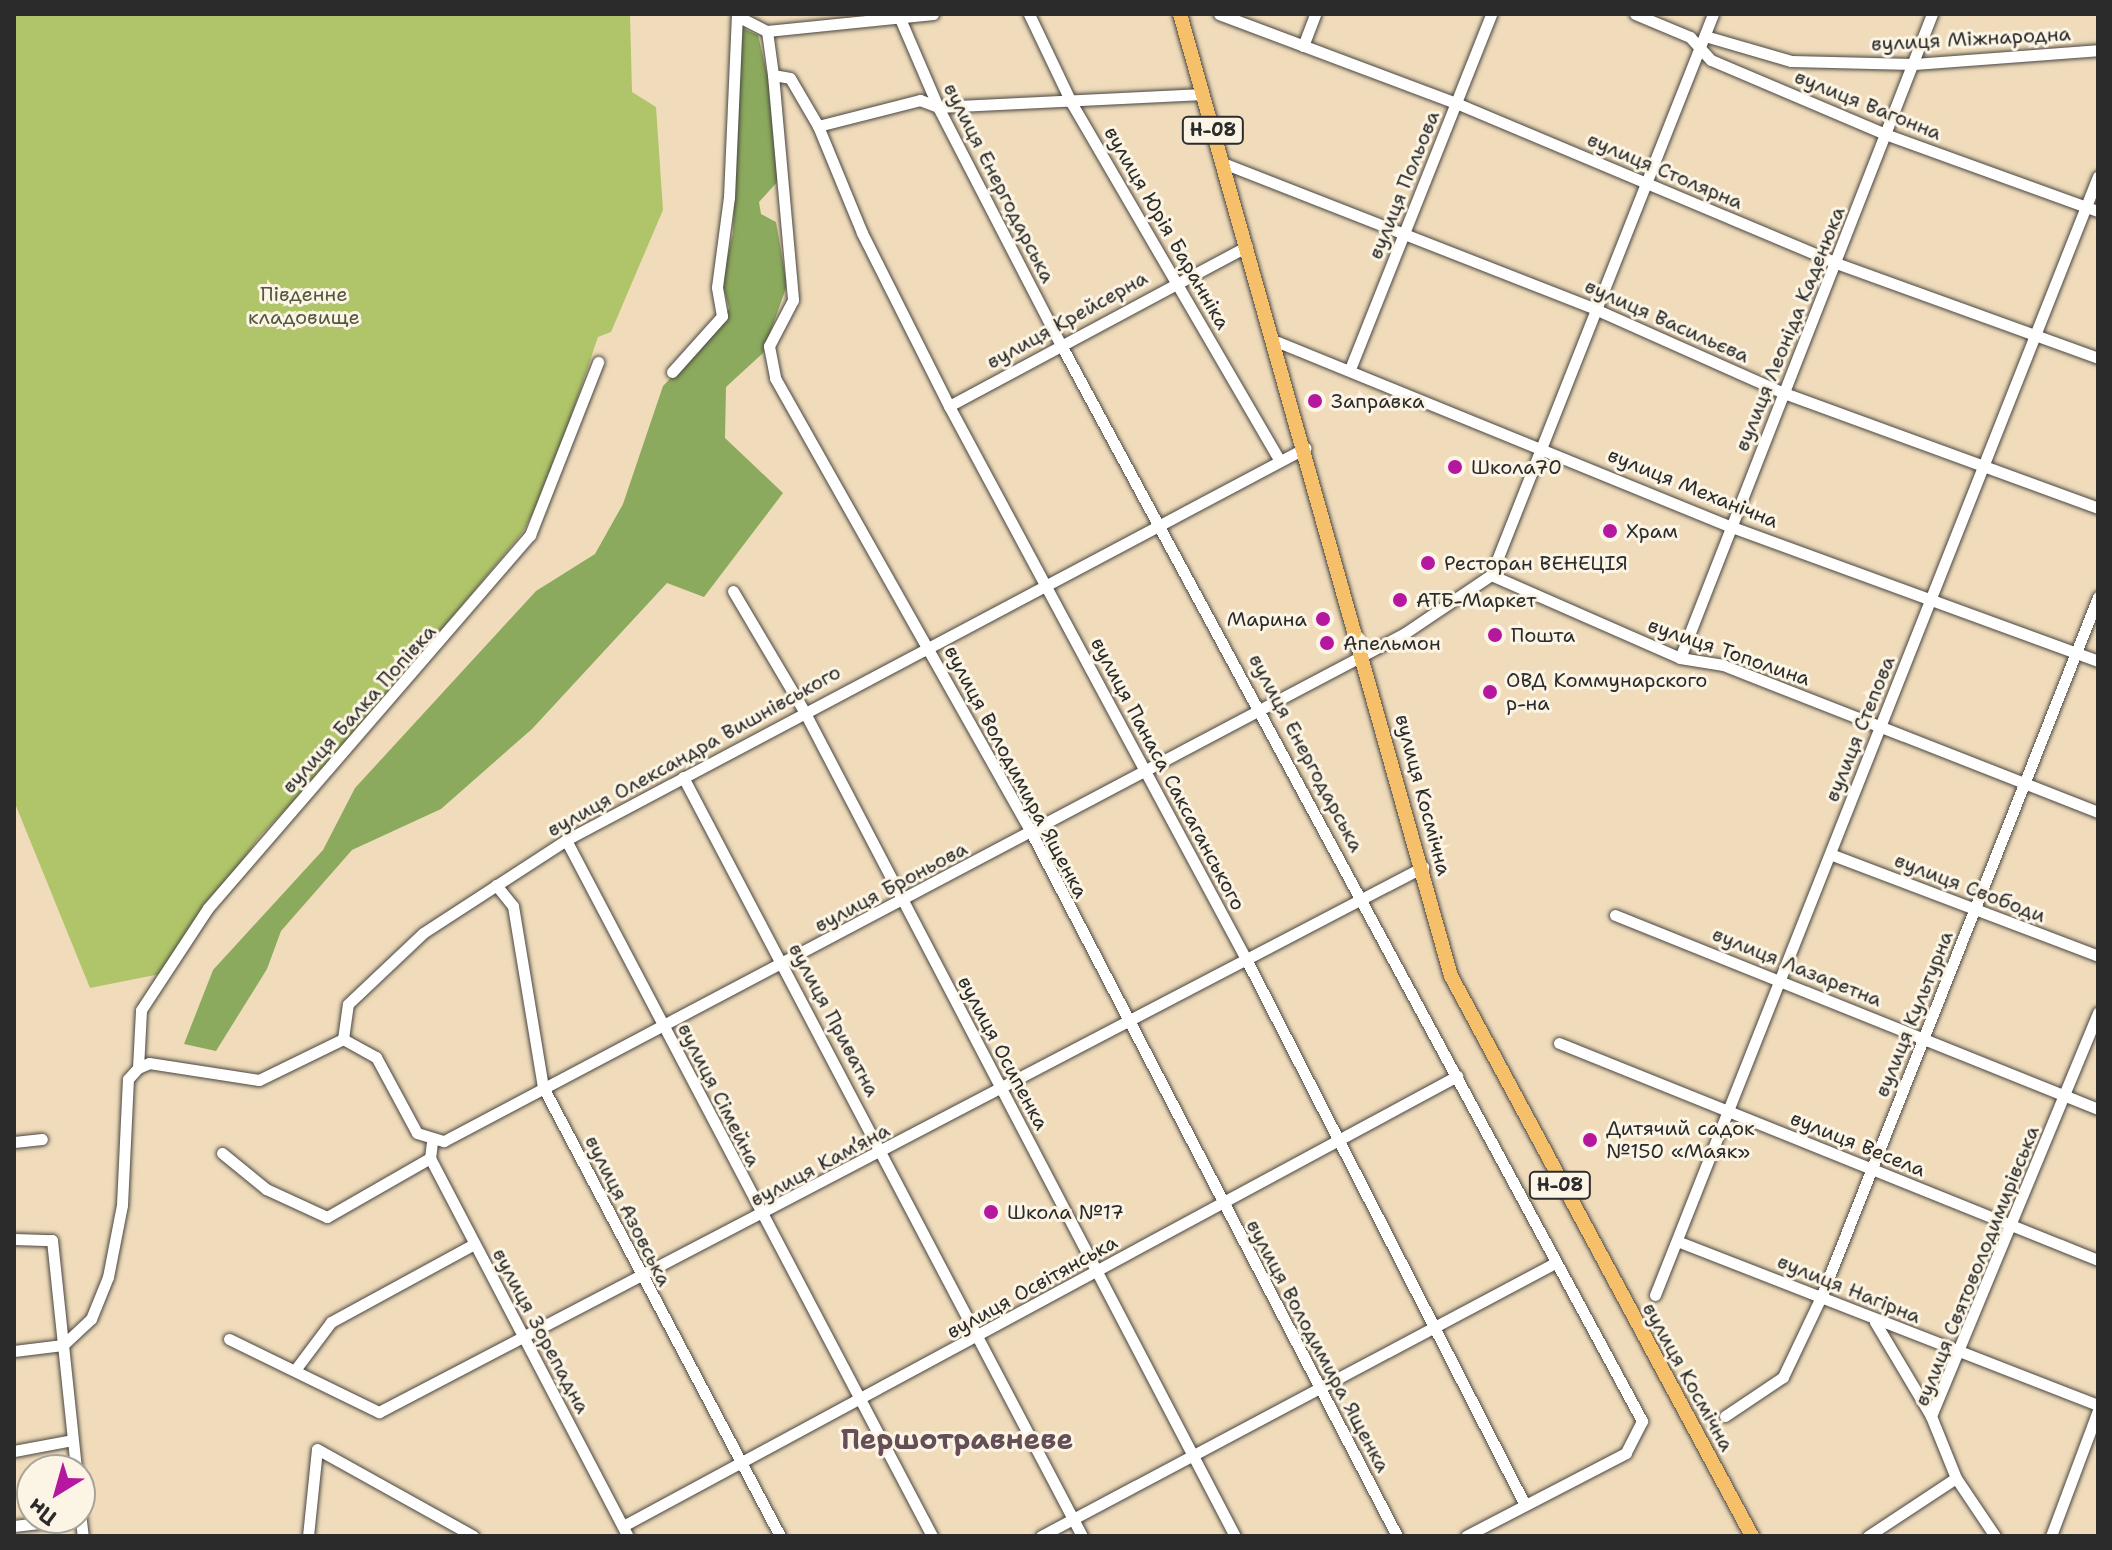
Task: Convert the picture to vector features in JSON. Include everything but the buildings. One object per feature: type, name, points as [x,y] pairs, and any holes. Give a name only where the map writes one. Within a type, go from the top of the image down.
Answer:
[{"type":"main road","name":"вулиця Космічна","points":[[1180,14],[1278,342],[1458,995],[1752,1536]]},
{"type":"street","points":[[672,372],[722,316],[717,287],[729,197],[737,15],[767,31],[899,15],[933,14]]},
{"type":"street","name":"вулиця Юрія Баранніка","points":[[1029,14],[1071,102],[1178,279],[1278,457]]},
{"type":"street","name":"вулиця Столярна","points":[[1219,14],[1456,103],[1836,263],[2098,358]]},
{"type":"street","points":[[1303,46],[1315,14]]},
{"type":"street","name":"вулиця Польова","points":[[1350,369],[1491,14]]},
{"type":"street","name":"вулиця Вагонна","points":[[1635,14],[1690,37],[1703,50],[1885,134],[2098,211]]},
{"type":"street","points":[[1363,652],[1491,575],[1595,309],[1703,50],[1713,14]]},
{"type":"street","name":"вулиця Леоніда Каденюка","points":[[1680,658],[1932,14]]},
{"type":"street","name":"вулиця Енергодарська","points":[[899,15],[938,107],[1061,345],[1162,522],[1260,704],[1457,1076],[1551,1265],[1642,1421],[1626,1453],[1524,1503]]},
{"type":"street","name":"вулиця Володимира Ященка","points":[[767,31],[793,300],[769,346],[772,366],[1031,832],[1125,1025],[1397,1536]]},
{"type":"street","name":"вулиця Міжнародна","points":[[1705,36],[1779,60],[1913,64],[2098,50]]},
{"type":"street","name":"вулиця Панаса Саксаганського","points":[[773,75],[790,78],[818,126],[862,233],[949,406],[1047,583],[1246,959],[1524,1503]]},
{"type":"street","points":[[818,126],[920,100],[938,107],[1203,94]]},
{"type":"street","name":"вулиця Васильєва","points":[[1223,163],[1595,309],[1784,393],[1984,463],[2098,508]]},
{"type":"street","name":"вулиця Степова","points":[[1655,1295],[2098,176]]},
{"type":"street","name":"вулиця Крейсерна","points":[[949,406],[1178,279],[1247,246]]},
{"type":"street","name":"вулиця Механічна","points":[[1278,342],[1542,444],[1732,527],[1932,596],[2098,661]]},
{"type":"street","name":"вулиця Балка Попівка","points":[[63,1345],[91,1319],[108,1277],[122,1205],[128,1079],[138,1068],[141,1010],[208,908],[530,535],[598,362]]},
{"type":"street","name":"вулиця Олександра Вишнівського","points":[[343,1039],[348,1004],[423,933],[566,840],[1278,457],[1305,448]]},
{"type":"street","name":"вулиця Тополина","points":[[1491,575],[1680,658],[1723,665],[2098,812]]},
{"type":"street","name":"вулиця Осипенка","points":[[733,591],[804,711],[1001,1091],[1099,1269],[1235,1536]]},
{"type":"street","name":"вулиця Культурна","points":[[1725,1416],[1783,1377],[1821,1297],[2098,597]]},
{"type":"street","name":"вулиця Броньова","points":[[432,1142],[904,901],[1260,704],[1363,652]]},
{"type":"street","name":"вулиця Приватна","points":[[683,777],[883,1152],[1082,1536]]},
{"type":"street","name":"вулиця Сімейна","points":[[566,840],[762,1216],[864,1399],[932,1536]]},
{"type":"street","name":"вулиця Свободи","points":[[1830,854],[2098,956]]},
{"type":"street","name":"вулиця Кам’яна","points":[[229,1339],[379,1412],[762,1216],[1423,867]]},
{"type":"street","name":"вулиця Азовська","points":[[496,885],[513,906],[543,1087],[780,1536]]},
{"type":"street","name":"вулиця Лазаретна","points":[[1615,915],[1780,978],[2098,1109]]},
{"type":"street","name":"вулиця Святоволодимирівська","points":[[1995,1536],[1956,1478],[1931,1416],[1964,1351],[2098,1012]]},
{"type":"street","points":[[138,1068],[149,1063],[259,1080],[343,1039],[376,1057],[417,1133],[432,1142],[430,1158],[327,1217],[266,1189],[222,1153]]},
{"type":"street","name":"вулиця Весела","points":[[1559,1043],[2098,1260]]},
{"type":"street","name":"вулиця Освітянська","points":[[625,1531],[743,1463],[1099,1269],[1224,1206],[1457,1076]]},
{"type":"street","points":[[14,1142],[42,1139]]},
{"type":"street","name":"вулиця Зорепадна","points":[[430,1158],[474,1244],[528,1337],[625,1531]]},
{"type":"street","points":[[14,1239],[52,1240],[74,1454]]},
{"type":"street","name":"вулиця Нагірна","points":[[1677,1241],[1821,1297],[1875,1322],[1964,1351],[2098,1408]]},
{"type":"street","points":[[295,1370],[331,1322],[474,1244]]},
{"type":"street","points":[[1041,1536],[1196,1457],[1551,1265]]},
{"type":"street","points":[[1875,1322],[1931,1416]]},
{"type":"street","points":[[14,1351],[63,1345]]},
{"type":"street","points":[[2051,1536],[2098,1408]]},
{"type":"street","points":[[14,1451],[72,1440]]},
{"type":"street","points":[[308,1536],[317,1449],[473,1536]]},
{"type":"street","points":[[1868,1536],[1956,1478]]},
{"type":"street","points":[[1466,1536],[1524,1503]]},
{"type":"green space","name":"Південне кладовище","points":[[14,14],[630,14],[632,92],[656,107],[663,210],[611,332],[598,337],[548,485],[522,533],[332,761],[260,836],[160,974],[90,988],[14,801]]},
{"type":"green space","points":[[739,27],[758,35],[768,78],[778,181],[759,202],[761,214],[776,222],[787,285],[763,353],[726,387],[725,438],[783,493],[704,597],[667,583],[532,729],[441,809],[352,850],[281,931],[267,969],[216,1051],[184,1044],[213,970],[323,850],[355,788],[536,591],[595,554],[623,504],[663,386],[720,327],[729,308],[722,281],[733,233]]},
{"type":"place","name":"Заправка","points":[[1315,401]]},
{"type":"place","name":"Школа70","points":[[1455,467]]},
{"type":"place","name":"Храм","points":[[1610,531]]},
{"type":"place","name":"Ресторан ВЕНЕЦІЯ","points":[[1428,563]]},
{"type":"place","name":"АТБ-Маркет","points":[[1400,600]]},
{"type":"place","name":"Марина","points":[[1323,619]]},
{"type":"place","name":"Пошта","points":[[1495,635]]},
{"type":"place","name":"Апельмон","points":[[1327,643]]},
{"type":"place","name":"ОВД Коммунарского р-на","points":[[1490,692]]},
{"type":"place","name":"Дитячий садок №150 «Маяк»","points":[[1590,1140]]},
{"type":"place","name":"Школа №17","points":[[991,1212]]},
{"type":"district","name":"Першотравневе","points":[[957,1439]]}]
